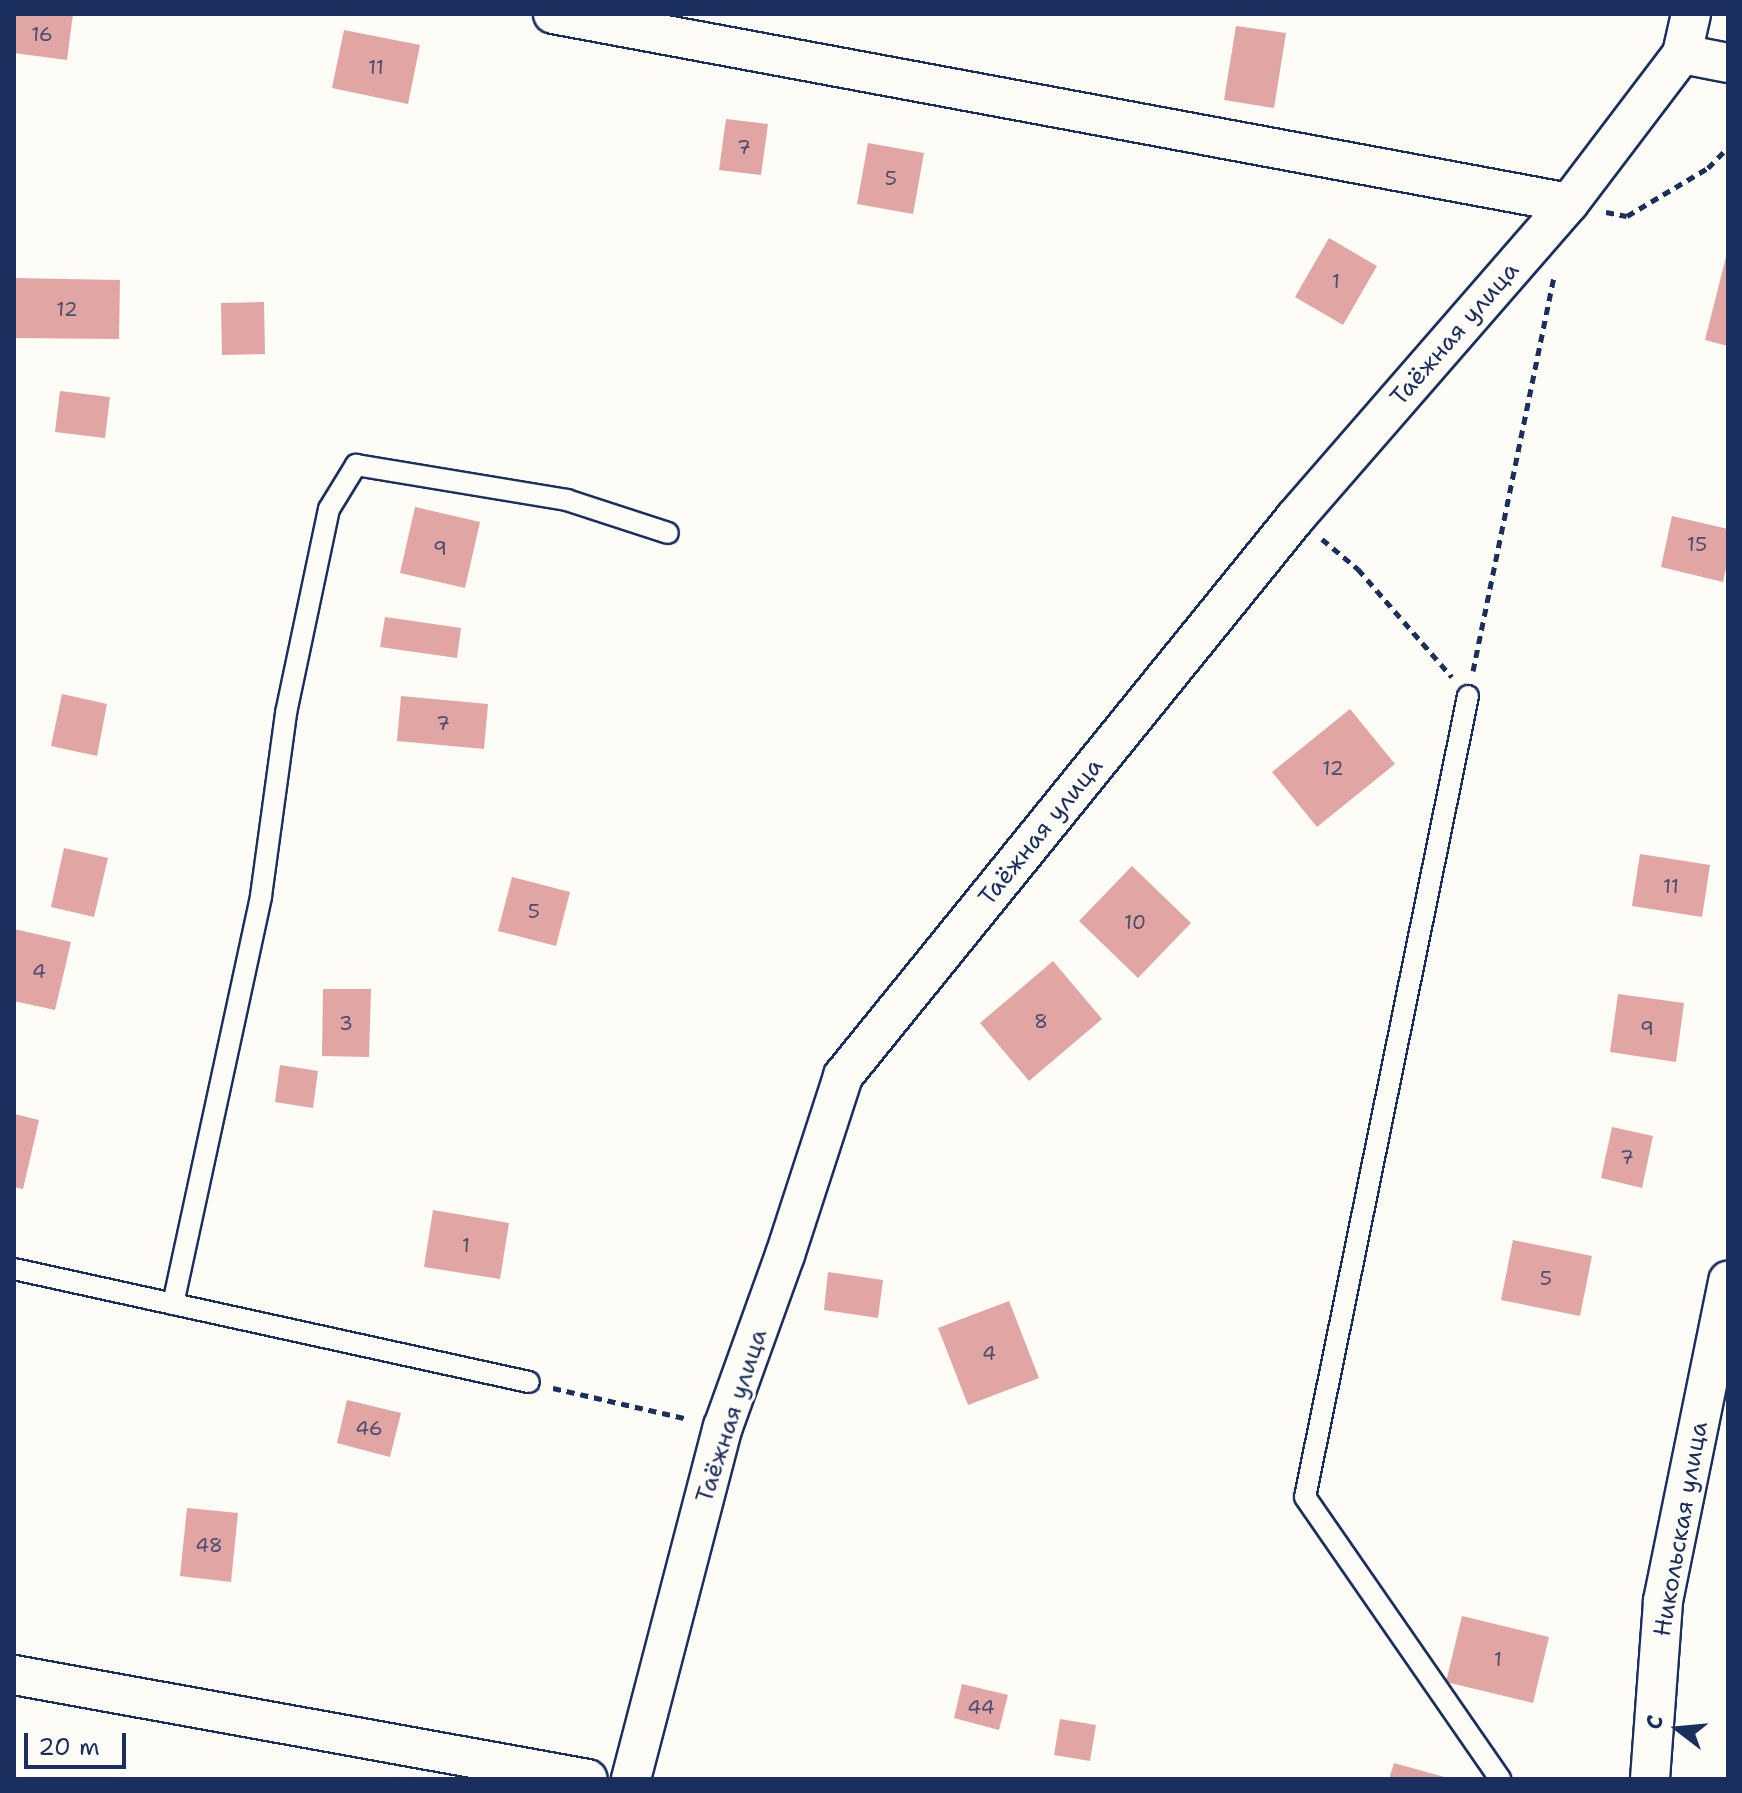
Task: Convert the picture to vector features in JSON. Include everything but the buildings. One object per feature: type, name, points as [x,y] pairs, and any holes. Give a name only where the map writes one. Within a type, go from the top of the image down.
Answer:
[{"type":"street","points":[[553,14],[1569,203]]},
{"type":"street","name":"Таёжная улица","points":[[631,1779],[723,1427],[785,1255],[843,1076],[1295,518],[1569,203],[1682,54],[1691,14]]},
{"type":"street","points":[[1682,54],[1728,63]]},
{"type":"street","name":"Никольская улица","points":[[1650,1779],[1663,1601],[1728,1281]]},
{"type":"street","points":[[14,1675],[588,1779]]},
{"type":"lane","points":[[173,1304],[261,896],[286,713],[329,509],[356,465],[567,500],[668,533]]},
{"type":"lane","points":[[1468,696],[1305,1497],[1500,1779]]},
{"type":"lane","points":[[14,1269],[529,1382]]},
{"type":"path","points":[[1569,203],[1627,216],[1708,168],[1728,147]]},
{"type":"path","points":[[1468,696],[1557,264]]},
{"type":"path","points":[[1295,518],[1358,569],[1468,696]]},
{"type":"path","points":[[529,1382],[723,1427]]}]
